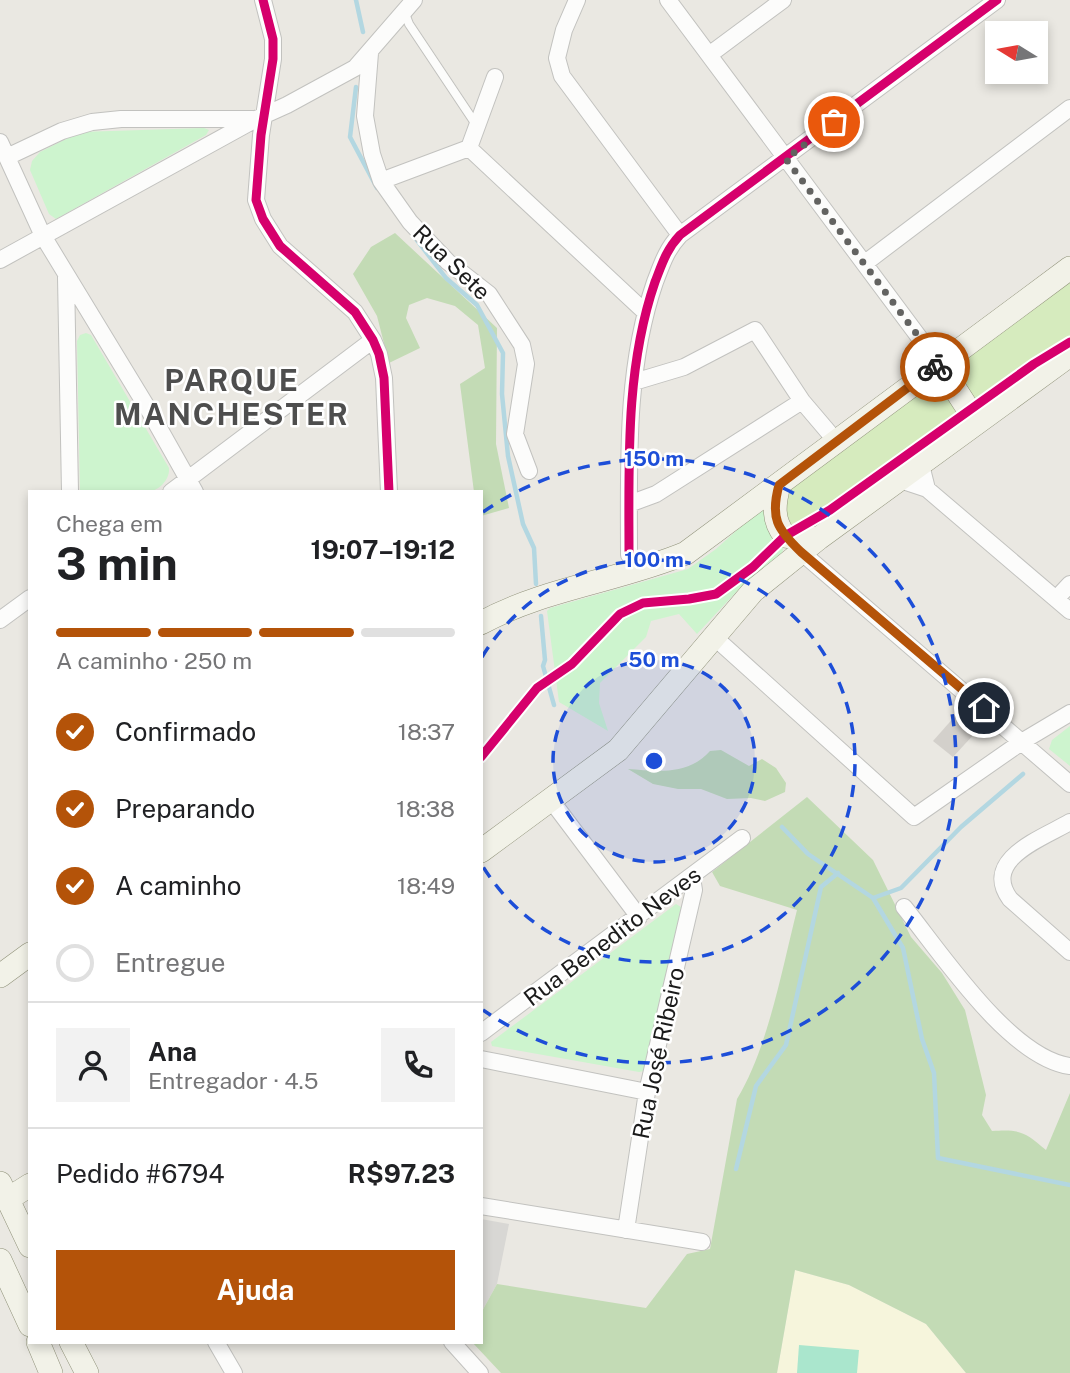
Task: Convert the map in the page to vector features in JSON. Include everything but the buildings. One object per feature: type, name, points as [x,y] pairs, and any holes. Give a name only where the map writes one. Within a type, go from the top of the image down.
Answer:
[{"type":"main road","points":[[483,622],[502,612],[636,562],[686,553],[1070,268]]},
{"type":"main road","points":[[483,850],[618,750],[713,636],[801,542],[900,480],[1070,355]]},
{"type":"main road","points":[[939,364],[970,412],[967,425],[956,439]]},
{"type":"main road","points":[[915,382],[949,387],[970,412]]},
{"type":"main road","points":[[779,485],[775,498],[775,515],[779,529],[801,542]]},
{"type":"main road","points":[[0,976],[28,955]]},
{"type":"main road","points":[[11,1195],[28,1241]]},
{"type":"main road","points":[[0,1260],[6,1288],[28,1322]]},
{"type":"main road","points":[[39,1344],[51,1373]]},
{"type":"main road","points":[[72,1344],[87,1373]]},
{"type":"street","points":[[263,0],[273,38],[268,91],[260,118],[256,200],[263,219],[280,246],[355,312],[373,340],[384,378],[389,490]]},
{"type":"street","points":[[577,0],[564,30],[557,58],[562,76],[680,235]]},
{"type":"street","points":[[668,0],[939,364]]},
{"type":"street","points":[[709,55],[783,0]]},
{"type":"street","points":[[636,562],[629,503],[637,347],[645,312],[667,249],[680,235],[997,0]]},
{"type":"street","points":[[0,260],[233,131],[355,68],[370,53],[407,4]]},
{"type":"street","name":"Rua Sete","points":[[370,53],[365,116],[372,154],[381,181],[411,222],[448,262],[489,294],[522,345],[526,364],[515,434],[529,471]]},
{"type":"street","points":[[381,181],[469,148],[495,77]]},
{"type":"street","points":[[268,91],[272,103],[278,106],[287,105]]},
{"type":"street","points":[[864,262],[1070,108]]},
{"type":"street","points":[[260,118],[121,119],[92,122],[4,150],[43,236],[66,277],[192,485],[373,340]]},
{"type":"street","points":[[215,119],[233,131],[261,135]]},
{"type":"street","points":[[469,148],[645,312]]},
{"type":"street","points":[[66,277],[70,490]]},
{"type":"street","points":[[634,382],[684,367],[755,330],[802,401],[836,441]]},
{"type":"street","points":[[629,503],[656,494],[802,401]]},
{"type":"street","points":[[921,465],[928,489]]},
{"type":"street","points":[[900,480],[928,489],[1070,611]]},
{"type":"street","points":[[801,542],[1070,784]]},
{"type":"street","points":[[1056,599],[1070,584]]},
{"type":"street","points":[[0,620],[28,599]]},
{"type":"street","points":[[713,636],[914,817],[1023,741],[1070,713]]},
{"type":"street","points":[[551,800],[639,917]]},
{"type":"street","points":[[1070,822],[1012,856],[1004,867],[1002,879],[1010,899],[1070,952]]},
{"type":"street","name":"Rua Benedito Neves","points":[[483,1032],[692,878],[742,838]]},
{"type":"street","name":"Rua José Ribeiro","points":[[626,1230],[648,1091],[694,890],[692,878]]},
{"type":"street","points":[[904,907],[988,1012],[1035,1054],[1070,1066]]},
{"type":"street","points":[[483,1059],[648,1091]]},
{"type":"street","points":[[483,1206],[702,1242]]},
{"type":"street","points":[[217,1344],[234,1373]]},
{"type":"street","points":[[454,1344],[480,1373]]},
{"type":"lane","points":[[407,4],[409,24],[477,126]]},
{"type":"shaded area","points":[[483,1219],[509,1224],[497,1284],[483,1309]]},
{"type":"shaded area","points":[[795,1270],[849,1285],[926,1324],[966,1373],[777,1373]]},
{"type":"green space","points":[[209,130],[206,135],[56,219],[49,214],[30,170],[32,161],[40,152],[80,132]]},
{"type":"green space","points":[[395,233],[497,328],[496,444],[509,508],[483,515],[483,490],[474,490],[460,384],[485,368],[478,325],[455,306],[427,298],[409,305],[406,318],[420,348],[389,363],[377,316],[353,274],[371,247]]},
{"type":"green space","points":[[1070,280],[1070,346],[989,405],[980,405],[953,369],[955,363]]},
{"type":"green space","points":[[80,335],[91,335],[169,468],[166,480],[154,490],[80,490],[77,341]]},
{"type":"green space","points":[[918,391],[937,391],[951,403],[956,413],[954,424],[823,526],[806,532],[792,526],[786,505],[794,484]]},
{"type":"green space","points":[[767,503],[784,546],[782,554],[739,589],[697,634],[679,614],[651,621],[646,637],[600,683],[599,703],[608,731],[559,702],[547,611],[550,608],[688,569],[716,549]]},
{"type":"green space","points":[[1070,726],[1070,766],[1049,749],[1052,740]]},
{"type":"green space","points":[[721,750],[749,766],[762,759],[776,768],[786,783],[785,792],[765,801],[751,798],[727,799],[701,789],[678,789],[653,784],[628,769],[661,771],[682,768],[692,765],[710,751]]},
{"type":"green space","points":[[807,797],[873,860],[911,937],[942,973],[965,1010],[986,1095],[982,1115],[992,1131],[1022,1133],[1046,1150],[1070,1093],[1070,1373],[966,1373],[926,1324],[849,1285],[795,1270],[777,1373],[501,1373],[474,1344],[483,1344],[483,1309],[497,1284],[646,1308],[687,1254],[710,1249],[737,1099],[748,1079],[766,1032],[797,910],[720,886],[712,872]]},
{"type":"green space","points":[[676,904],[681,907],[644,1071],[492,1046],[491,1042]]},
{"type":"green space","points":[[799,1345],[859,1350],[857,1373],[797,1373]]},
{"type":"waterway","points":[[356,0],[363,32]]},
{"type":"waterway","points":[[356,87],[350,137],[377,188]]},
{"type":"waterway","points":[[416,239],[446,278],[477,305],[503,353],[502,394],[508,456],[523,524],[534,548],[536,584]]},
{"type":"waterway","points":[[541,616],[545,660],[543,666],[554,705]]},
{"type":"waterway","points":[[873,898],[901,888],[961,827],[1023,774]]},
{"type":"waterway","points":[[782,827],[808,854],[873,898],[903,948],[922,1039],[934,1073],[938,1158],[1070,1185]]},
{"type":"waterway","points":[[736,1169],[756,1086],[786,1045],[821,887],[838,873]]},
{"type":"cycle path","points":[[263,0],[273,39],[273,59],[261,135],[256,200],[263,219],[280,246],[355,312],[373,340],[384,378],[389,490]]},
{"type":"cycle path","points":[[629,555],[629,452],[638,349],[655,282],[671,246],[680,235],[997,0]]},
{"type":"cycle path","points":[[483,755],[537,688],[572,664],[620,614],[643,603],[716,594],[753,567],[785,536],[830,510],[1034,364],[1070,342]]},
{"type":"way so far","points":[[834,122],[786,159],[939,364],[935,367]]},
{"type":"district","name":"PARQUE MANCHESTER","points":[[232,397]]},
{"type":"route","points":[[935,367],[779,485],[775,498],[775,515],[779,529],[801,552],[984,708]]}]
